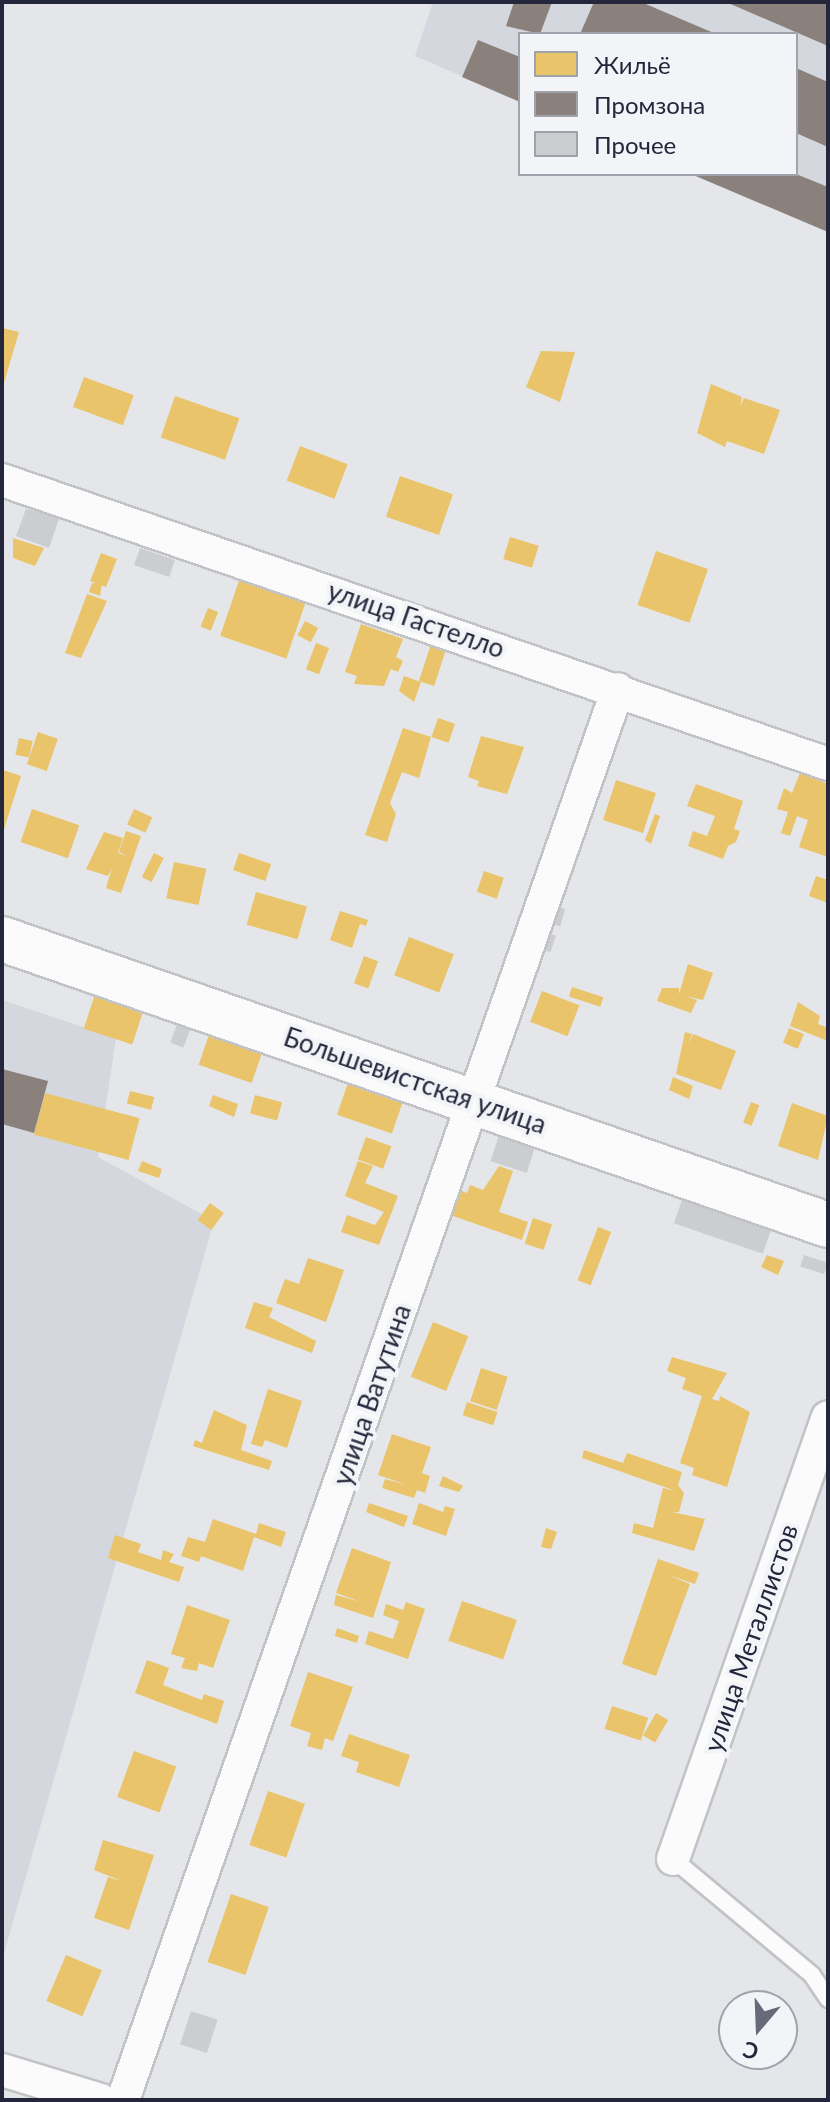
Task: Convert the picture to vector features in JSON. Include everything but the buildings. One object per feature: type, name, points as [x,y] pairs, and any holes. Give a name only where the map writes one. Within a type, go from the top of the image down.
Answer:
[{"type":"street","name":"улица Гастелло","points":[[2,480],[618,689],[828,764]]},
{"type":"street","name":"улица Ватутина","points":[[123,2100],[618,689]]},
{"type":"street","name":"Большевистская улица","points":[[2,939],[828,1225]]},
{"type":"street","name":"улица Металлистов","points":[[673,1859],[828,1417]]},
{"type":"street","points":[[2,2070],[101,2100]]},
{"type":"lane","points":[[673,1859],[812,1975],[828,1999]]},
{"type":"shaded area","points":[[433,2],[828,2],[828,232],[696,176],[798,176],[798,32],[518,32],[518,100],[415,56]]},
{"type":"shaded area","points":[[2,1000],[116,1038],[98,1157],[214,1221],[2,1960]]}]
